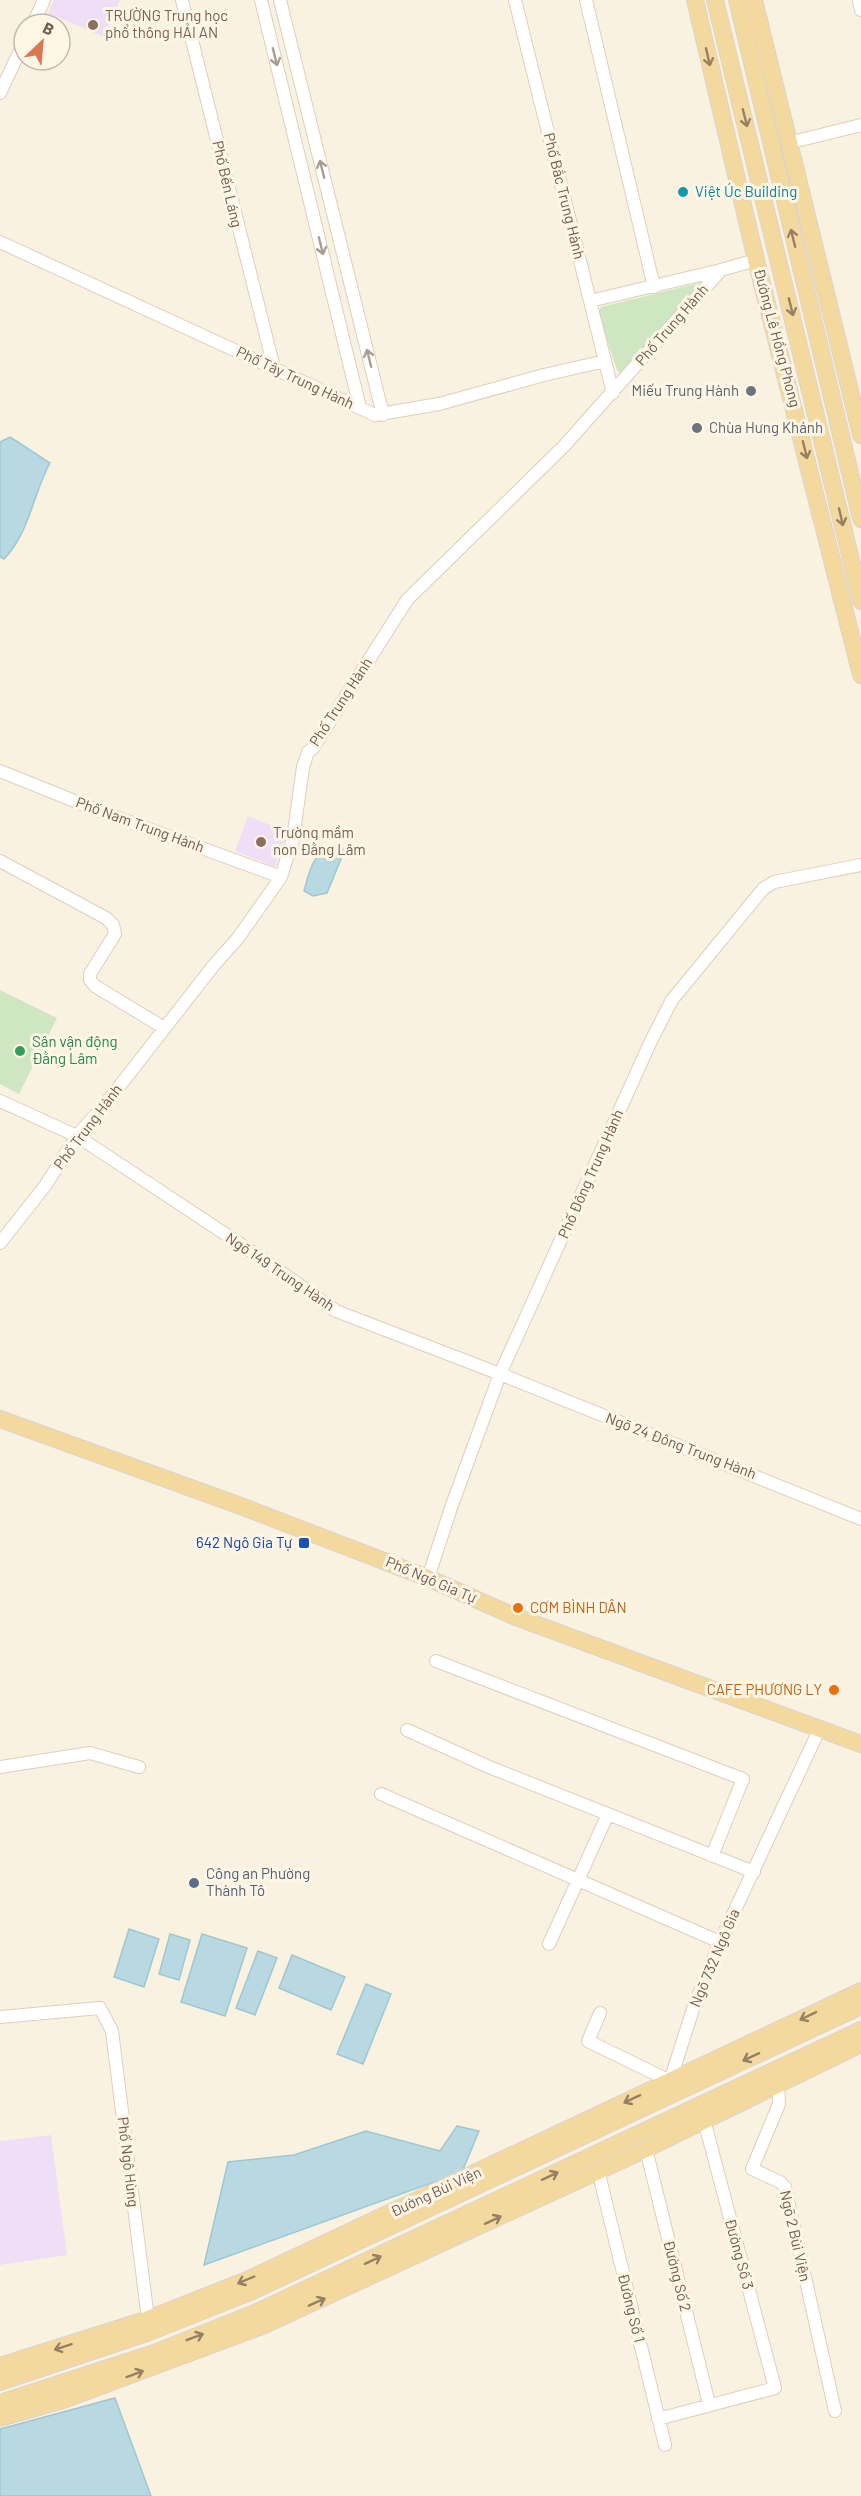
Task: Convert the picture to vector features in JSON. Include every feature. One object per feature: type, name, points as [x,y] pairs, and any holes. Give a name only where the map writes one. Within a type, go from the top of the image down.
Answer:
[{"type":"main road","name":"Đường Lê Hồng Phong","points":[[695,0],[756,260],[861,675]]},
{"type":"main road","name":"Đường Lê Hồng Phong","points":[[716,0],[861,601]]},
{"type":"main road","points":[[737,0],[861,519]]},
{"type":"main road","points":[[754,0],[861,435]]},
{"type":"main road","points":[[825,365],[842,361]]},
{"type":"main road","points":[[786,373],[806,368]]},
{"type":"main road","name":"Phố Ngô Gia Tự","points":[[0,1419],[228,1501],[428,1578],[516,1617],[861,1744]]},
{"type":"main road","name":"Đường Bùi Viện","points":[[0,2366],[148,2319],[247,2280],[861,1991]]},
{"type":"main road","name":"Đường Bùi Viện","points":[[0,2382],[147,2333],[249,2293],[861,2006]]},
{"type":"main road","points":[[0,2403],[154,2353],[257,2312],[861,2030]]},
{"type":"main road","points":[[0,2418],[63,2400],[262,2326],[646,2149],[861,2044]]},
{"type":"street","name":"Phố Bến Láng","points":[[182,0],[274,368]]},
{"type":"street","points":[[261,0],[360,408]]},
{"type":"street","points":[[280,0],[384,415]]},
{"type":"street","name":"Phố Bắc Trung Hành","points":[[515,0],[613,393]]},
{"type":"street","points":[[586,0],[654,287]]},
{"type":"street","points":[[859,0],[861,10]]},
{"type":"street","points":[[0,93],[12,68]]},
{"type":"street","points":[[788,143],[861,125]]},
{"type":"street","name":"Phố Tây Trung Hành","points":[[0,242],[375,415],[439,404],[543,375],[605,361]]},
{"type":"street","points":[[590,301],[756,260]]},
{"type":"street","name":"Phố Trung Hành","points":[[0,1243],[45,1186],[77,1136],[238,938],[281,877],[293,838],[303,767],[308,752],[313,748],[407,600],[564,446],[721,270]]},
{"type":"street","name":"Phố Nam Trung Hành","points":[[0,771],[97,810],[281,877]]},
{"type":"street","points":[[0,861],[106,918],[113,925],[115,934],[90,974],[90,980],[95,986],[164,1028]]},
{"type":"street","name":"Phố Đông Trung Hành","points":[[428,1578],[500,1374],[651,1041],[672,1000],[763,889],[774,882],[861,866]]},
{"type":"street","name":"Ngõ 149 Trung Hành","points":[[0,1101],[77,1136],[336,1311],[500,1374]]},
{"type":"street","name":"Ngõ 24 Đông Trung Hành","points":[[500,1374],[861,1519]]},
{"type":"street","points":[[436,1661],[743,1779],[712,1856]]},
{"type":"street","name":"Ngõ 732 Ngô Gia","points":[[670,2081],[694,2006],[720,1942],[820,1728]]},
{"type":"street","points":[[407,1730],[489,1767],[754,1872]]},
{"type":"street","points":[[0,1767],[90,1753],[139,1767]]},
{"type":"street","points":[[381,1794],[720,1942]]},
{"type":"street","points":[[549,1944],[608,1814]]},
{"type":"street","name":"Phố Ngô Hùng","points":[[0,2017],[100,2008],[112,2031],[148,2319]]},
{"type":"street","points":[[600,2013],[588,2040],[670,2081]]},
{"type":"street","name":"Ngõ 2 Bùi Viện","points":[[778,2083],[779,2103],[752,2169],[786,2187],[835,2411]]},
{"type":"street","name":"Đường Số 3","points":[[704,2120],[775,2388],[709,2404]]},
{"type":"street","name":"Đường Số 2","points":[[646,2149],[709,2404]]},
{"type":"street","name":"Đường Số 1","points":[[598,2170],[664,2445]]},
{"type":"street","points":[[658,2419],[709,2404]]},
{"type":"shaded area","name":"TRƯỜNG Trung học phổ thông HẢI AN","points":[[54,0],[120,0],[104,37],[72,23],[72,12],[48,12]]},
{"type":"shaded area","name":"Trường mầm non Đằng Lâm","points":[[248,816],[288,832],[275,867],[235,851]]},
{"type":"shaded area","points":[[51,2135],[67,2255],[0,2265],[0,2141]]},
{"type":"green space","points":[[703,282],[621,373],[617,370],[598,313],[601,307]]},
{"type":"green space","name":"Sân vận động Đằng Lâm","points":[[0,990],[57,1018],[19,1094],[0,1084]]},
{"type":"water","points":[[10,437],[50,463],[25,526],[4,559],[0,557],[0,442]]},
{"type":"water","points":[[328,846],[343,849],[341,859],[327,893],[313,896],[304,891],[312,866]]},
{"type":"water","points":[[129,1929],[159,1939],[144,1987],[114,1977]]},
{"type":"water","points":[[170,1934],[190,1940],[179,1980],[159,1974]]},
{"type":"water","points":[[202,1934],[247,1948],[225,2016],[181,2002]]},
{"type":"water","points":[[258,1951],[277,1958],[255,2015],[236,2008]]},
{"type":"water","points":[[292,1955],[345,1977],[331,2010],[279,1988]]},
{"type":"water","points":[[366,1984],[391,1994],[363,2064],[337,2054]]},
{"type":"water","points":[[457,2126],[479,2131],[462,2172],[204,2265],[228,2162],[294,2155],[366,2131],[440,2151]]},
{"type":"water","points":[[115,2398],[151,2496],[0,2496],[0,2429]]},
{"type":"place","name":"TRƯỜNG Trung học phổ thông HẢI AN","points":[[93,25]]},
{"type":"place","name":"Việt Úc Building","points":[[683,192]]},
{"type":"place","name":"Miếu Trung Hành","points":[[751,391]]},
{"type":"place","name":"Chùa Hưng Khánh","points":[[697,428]]},
{"type":"place","name":"Trường mầm non Đằng Lâm","points":[[261,842]]},
{"type":"place","name":"Sân vận động Đằng Lâm","points":[[20,1051]]},
{"type":"place","name":"642 Ngô Gia Tự","points":[[304,1543]]},
{"type":"place","name":"CƠM BÌNH DÂN","points":[[518,1608]]},
{"type":"place","name":"CAFE PHƯƠNG LY","points":[[834,1690]]},
{"type":"place","name":"Công an Phường Thành Tô","points":[[194,1883]]}]
